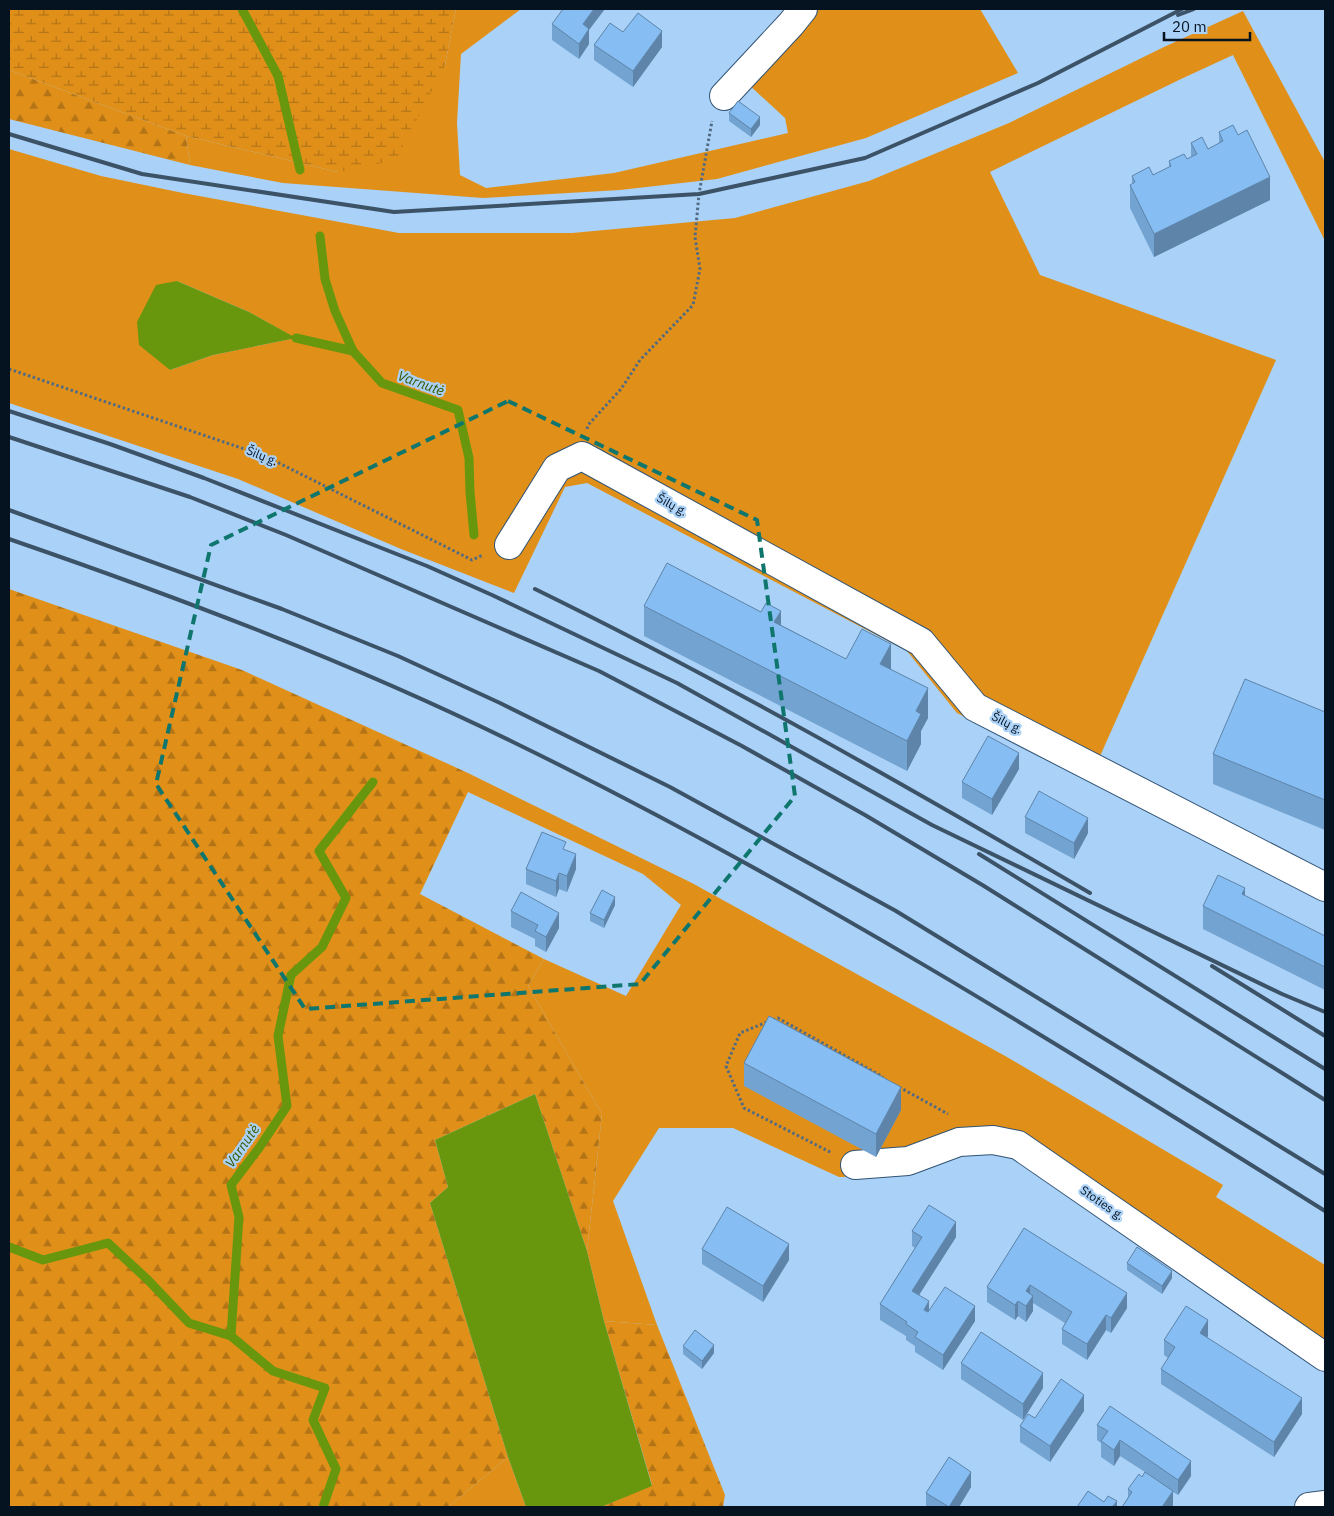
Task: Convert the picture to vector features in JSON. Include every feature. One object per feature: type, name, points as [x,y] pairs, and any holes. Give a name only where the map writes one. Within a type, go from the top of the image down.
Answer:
[{"type":"street","points":[[724,96],[803,9]]},
{"type":"street","points":[[509,545],[557,468],[582,456]]},
{"type":"street","name":"Šilų g.","points":[[582,456],[920,642],[976,707],[1325,887]]},
{"type":"street","name":"Stoties g.","points":[[854,1165],[908,1161],[959,1142],[993,1140],[1018,1145],[1325,1357]]},
{"type":"street","points":[[1309,1507],[1325,1504]]},
{"type":"path","points":[[582,456],[588,425],[621,389],[640,360],[693,305],[700,269],[695,237],[699,194],[713,114],[724,96]]},
{"type":"path","name":"Šilų g.","points":[[9,369],[265,456],[472,560],[509,545]]},
{"type":"path","points":[[854,1165],[744,1108],[726,1066],[740,1033],[778,1018],[890,1081]]},
{"type":"path","points":[[898,1086],[950,1115]]},
{"type":"highlighted area","points":[[508,401],[757,520],[795,796],[640,984],[305,1009],[156,784],[211,545]]},
{"type":"green space","points":[[9,9],[456,9],[445,65],[396,160],[338,172],[186,136],[9,70]]},
{"type":"green space","points":[[456,9],[521,9],[461,54],[457,123],[460,175],[486,188],[614,173],[788,133],[785,118],[734,71],[789,9],[980,9],[1018,73],[866,138],[717,179],[620,190],[483,198],[283,183],[190,165],[186,136],[338,172],[445,65]]},
{"type":"green space","points":[[1243,11],[1325,162],[1325,241],[1233,55],[990,172],[1040,275],[1276,360],[1089,781],[957,713],[907,651],[587,483],[565,487],[514,593],[401,549],[238,479],[9,403],[9,149],[101,176],[399,233],[572,233],[735,218],[869,181],[1009,123],[1164,47]],"holes":[[[177,281],[249,312],[295,338],[213,355],[170,370]]]},
{"type":"green space","points":[[9,70],[186,136],[190,165],[9,119]]},
{"type":"green space","points":[[9,589],[242,670],[468,773],[468,792],[420,894],[544,959],[528,986],[602,1114],[587,1251],[535,1094],[435,1140],[448,1187],[430,1203],[508,1457],[448,1507],[9,1507]]},
{"type":"green space","points":[[468,773],[692,883],[1007,1057],[1223,1185],[1216,1197],[1325,1265],[1325,1364],[1024,1161],[965,1147],[891,1176],[839,1177],[733,1128],[659,1128],[613,1201],[657,1325],[604,1321],[587,1251],[602,1114],[528,986],[544,959],[626,996],[681,905],[643,874],[468,792]]},
{"type":"green space","points":[[604,1321],[657,1325],[725,1495],[723,1507],[601,1507],[652,1485]]},
{"type":"green space","points":[[508,1457],[526,1507],[448,1507]]},
{"type":"shaded area","points":[[177,281],[249,312],[296,338],[213,355],[170,370],[139,345],[137,322],[156,285]]},
{"type":"shaded area","points":[[535,1094],[587,1251],[604,1321],[652,1486],[601,1507],[526,1507],[508,1457],[430,1203],[448,1187],[435,1140]]},
{"type":"building","points":[[563,9],[594,9],[583,24],[589,29],[579,44],[552,24]]},
{"type":"building","points":[[638,13],[662,31],[633,71],[594,45],[610,23],[623,32]]},
{"type":"building","points":[[738,101],[760,117],[751,129],[729,113]]},
{"type":"building","points":[[1233,125],[1238,135],[1247,130],[1270,177],[1154,234],[1130,185],[1135,182],[1132,176],[1149,167],[1153,175],[1171,166],[1169,161],[1184,154],[1187,159],[1197,154],[1191,143],[1202,137],[1208,149],[1223,141],[1219,132]]},
{"type":"building","points":[[667,563],[761,612],[766,603],[781,611],[774,622],[846,659],[862,629],[891,644],[880,664],[928,688],[916,711],[921,714],[907,741],[644,606]]},
{"type":"building","points":[[1245,679],[1325,712],[1325,800],[1213,754]]},
{"type":"building","points":[[988,736],[1019,753],[992,799],[962,782]]},
{"type":"building","points":[[1039,791],[1088,818],[1074,843],[1025,817]]},
{"type":"building","points":[[542,832],[566,842],[563,849],[576,854],[567,876],[559,873],[556,881],[526,869]]},
{"type":"building","points":[[1218,875],[1245,888],[1242,894],[1325,936],[1325,967],[1203,906]]},
{"type":"building","points":[[602,890],[615,897],[604,920],[590,913]]},
{"type":"building","points":[[521,892],[559,913],[546,937],[535,931],[538,925],[511,911]]},
{"type":"building","points":[[769,1016],[901,1087],[876,1134],[744,1063]]},
{"type":"building","points":[[929,1205],[956,1222],[912,1291],[929,1301],[924,1310],[928,1312],[945,1287],[975,1306],[943,1355],[915,1337],[918,1332],[906,1324],[907,1322],[880,1304],[922,1237],[912,1231]]},
{"type":"building","points":[[727,1207],[789,1244],[763,1286],[702,1249]]},
{"type":"building","points":[[1024,1228],[1127,1293],[1111,1318],[1106,1315],[1087,1344],[1062,1329],[1072,1312],[1030,1285],[1026,1291],[1033,1296],[1026,1306],[1018,1301],[1015,1305],[987,1287]]},
{"type":"building","points":[[1137,1247],[1172,1271],[1162,1286],[1127,1263]]},
{"type":"building","points":[[1186,1306],[1208,1320],[1200,1333],[1302,1398],[1274,1442],[1161,1369],[1175,1347],[1164,1340]]},
{"type":"building","points":[[695,1330],[714,1345],[702,1361],[683,1346]]},
{"type":"building","points":[[981,1332],[1043,1373],[1023,1404],[961,1363]]},
{"type":"building","points":[[1061,1379],[1084,1395],[1050,1446],[1020,1426],[1028,1414],[1035,1418]]},
{"type":"building","points":[[1110,1406],[1191,1461],[1178,1480],[1120,1440],[1114,1450],[1101,1441],[1108,1431],[1097,1425]]},
{"type":"building","points":[[949,1457],[971,1472],[949,1507],[926,1493]]},
{"type":"building","points":[[1145,1472],[1173,1491],[1162,1507],[1122,1507],[1132,1492],[1128,1489],[1139,1474],[1142,1477]]},
{"type":"building","points":[[1088,1491],[1104,1502],[1108,1496],[1117,1501],[1113,1506],[1115,1507],[1077,1507]]},
{"type":"waterway","name":"Varnutė","points":[[242,9],[278,76],[300,170]]},
{"type":"waterway","name":"Varnutė","points":[[320,236],[325,279],[335,311],[353,351],[382,383],[458,410],[469,458],[474,535]]},
{"type":"waterway","points":[[296,338],[353,351]]},
{"type":"waterway","name":"Varnutė","points":[[323,1507],[336,1469],[313,1420],[325,1388],[273,1371],[231,1336],[239,1217],[231,1185],[287,1106],[278,1036],[291,975],[322,947],[346,898],[319,851],[373,782]]},
{"type":"waterway","points":[[9,1247],[43,1260],[108,1243],[148,1280],[189,1323],[231,1336]]},
{"type":"railway","points":[[9,134],[142,174],[394,212],[699,194],[865,158],[1038,83],[1182,9]]},
{"type":"railway","points":[[1178,15],[1194,9]]},
{"type":"railway","points":[[9,411],[110,444],[204,478],[427,566],[492,595],[677,683],[932,825],[1282,994],[1325,1012]]},
{"type":"railway","points":[[9,437],[190,497],[286,535],[599,671],[742,746],[865,815],[984,886],[1325,1100]]},
{"type":"railway","points":[[9,510],[282,609],[398,656],[500,703],[670,787],[896,911],[1325,1174]]},
{"type":"railway","points":[[9,539],[137,584],[327,658],[452,713],[618,795],[824,907],[925,966],[1126,1087],[1325,1211]]},
{"type":"railway","points":[[535,589],[746,698],[885,775],[1090,893]]},
{"type":"railway","points":[[979,854],[1325,1069]]},
{"type":"railway","points":[[1212,966],[1325,1036]]}]
